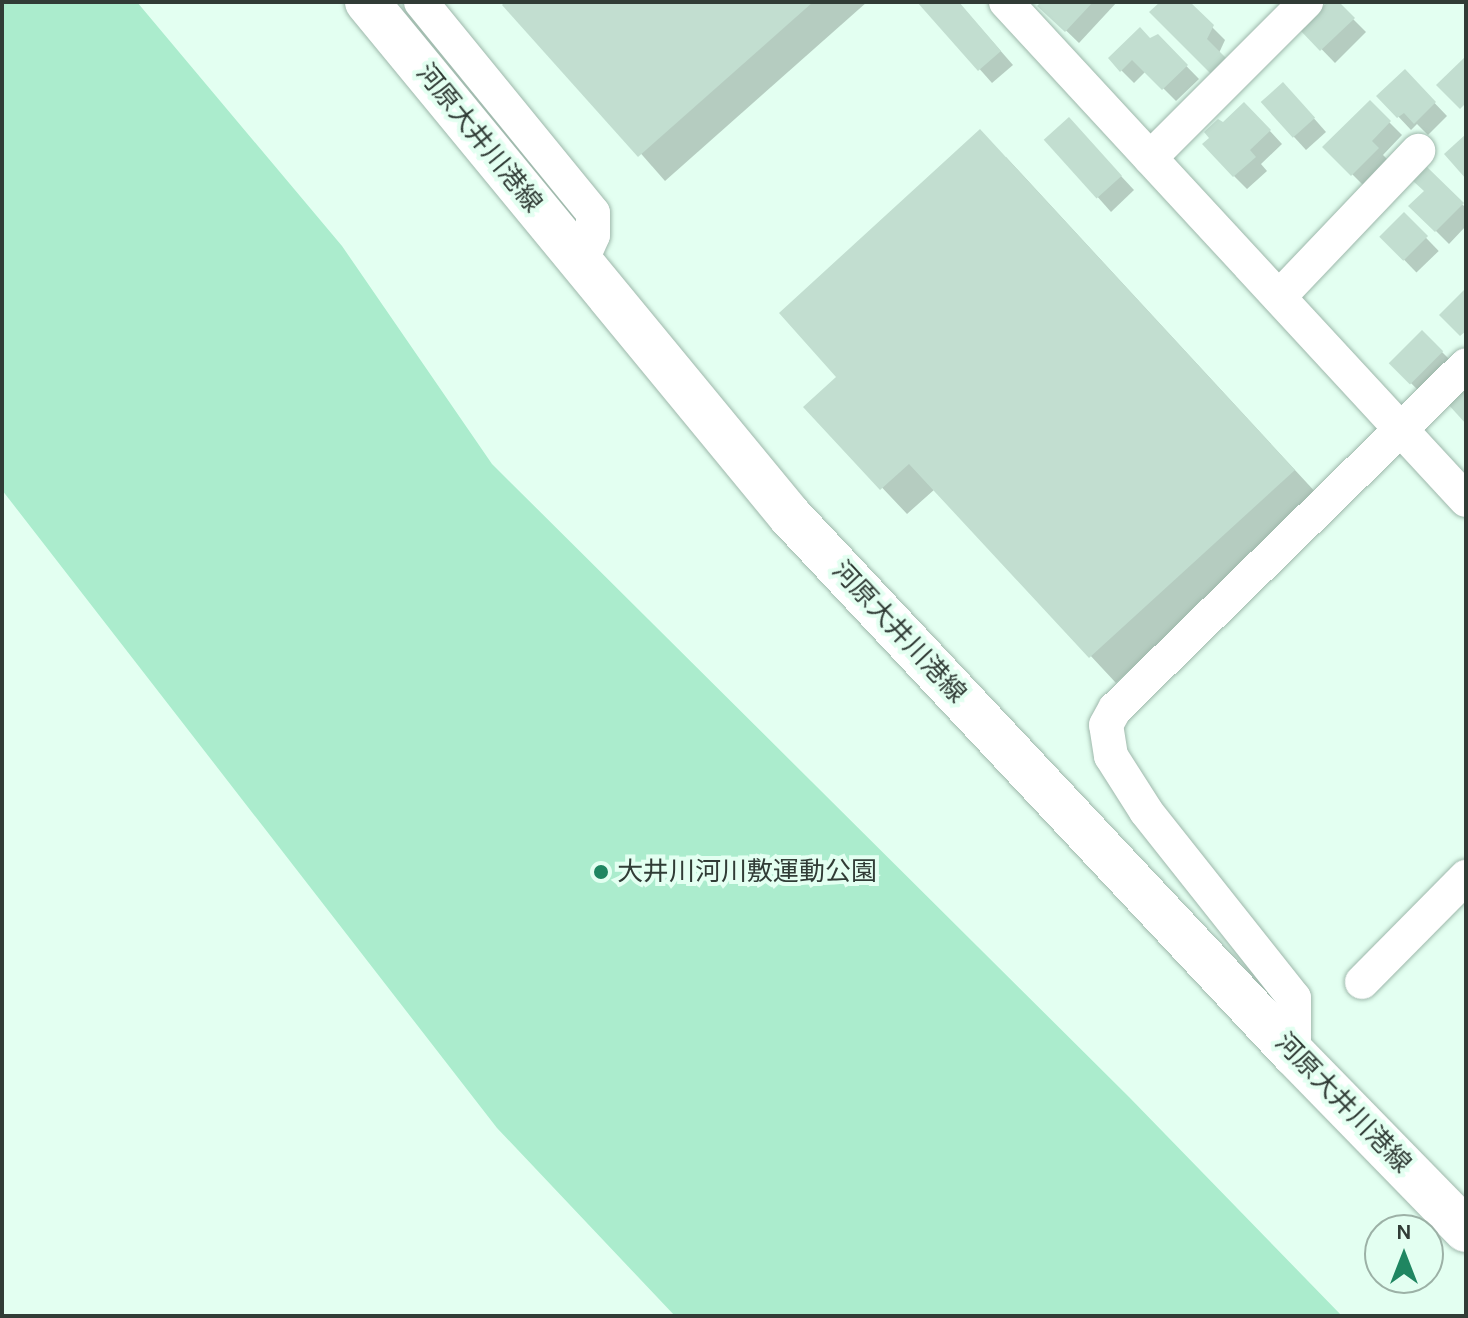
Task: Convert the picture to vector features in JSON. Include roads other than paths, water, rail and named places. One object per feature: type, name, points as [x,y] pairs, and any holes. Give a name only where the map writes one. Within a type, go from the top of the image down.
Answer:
[{"type":"main road","name":"河原大井川港線","points":[[367,2],[790,516],[1294,1054],[1466,1230]]},
{"type":"street","points":[[421,2],[593,213],[593,235],[581,262]]},
{"type":"street","points":[[1006,2],[1466,500]]},
{"type":"street","points":[[1150,158],[1306,2]]},
{"type":"street","points":[[1279,297],[1418,151]]},
{"type":"street","points":[[1294,1054],[1294,998],[1146,811],[1111,756],[1106,725],[1115,709],[1466,365]]},
{"type":"street","points":[[1362,982],[1466,877]]},
{"type":"place","name":"大井川河川敷運動公園","points":[[601,872]]}]
